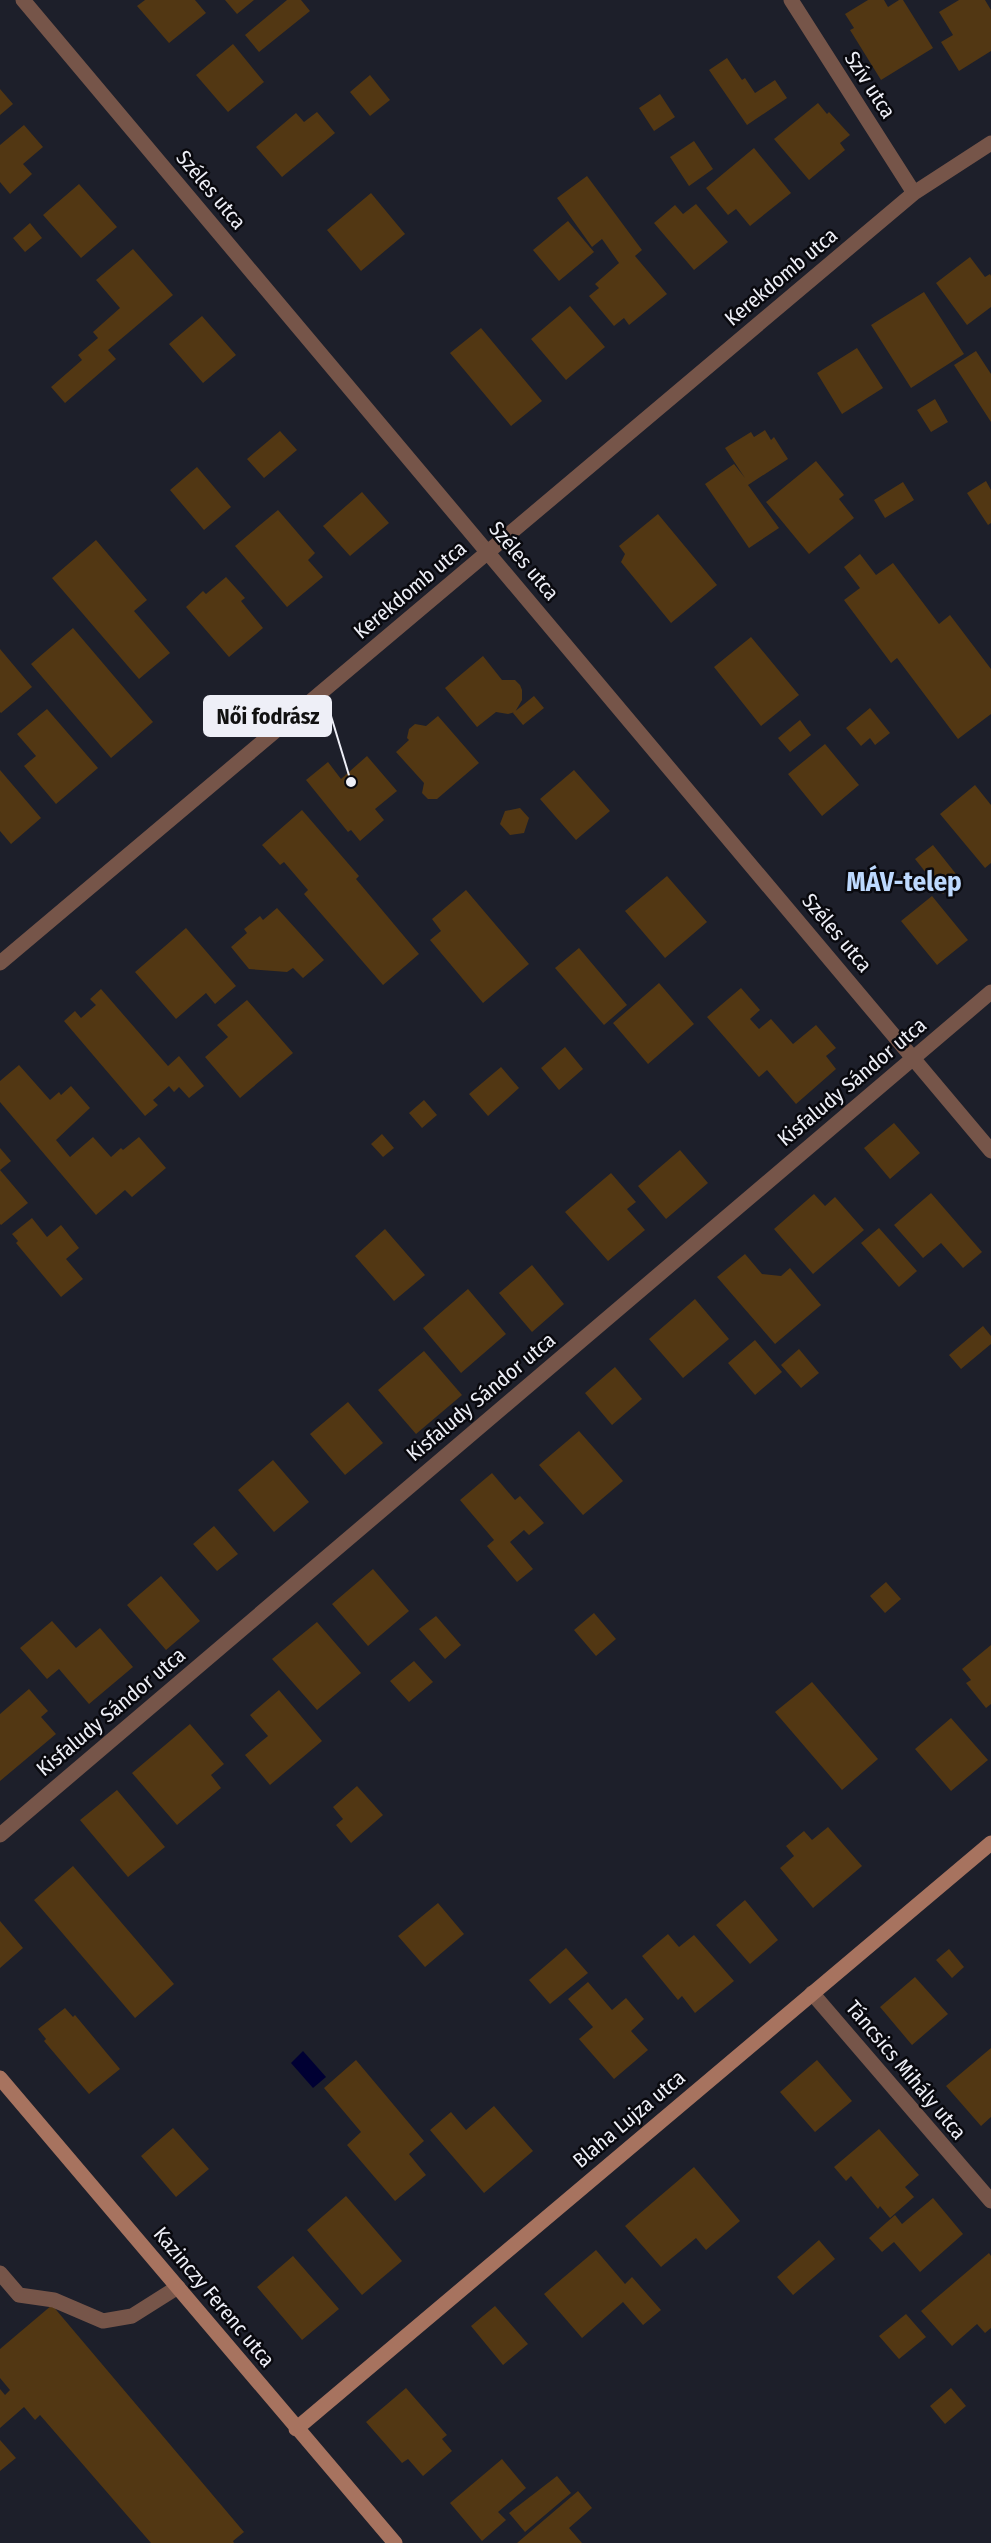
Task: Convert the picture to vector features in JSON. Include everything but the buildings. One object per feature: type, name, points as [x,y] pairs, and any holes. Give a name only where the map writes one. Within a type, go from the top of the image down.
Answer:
[{"type":"street","name":"Széles utca","points":[[23,0],[991,1151]]},
{"type":"street","name":"Szív utca","points":[[791,0],[914,193]]},
{"type":"street","name":"Kerekdomb utca","points":[[0,963],[914,193],[991,143]]},
{"type":"street","name":"Kisfaludy Sándor utca","points":[[0,1835],[991,992]]},
{"type":"street","name":"Blaha Lujza utca","points":[[296,2429],[991,1843]]},
{"type":"street","name":"Táncsics Mihály utca","points":[[812,1993],[991,2201]]},
{"type":"street","name":"Kazinczy Ferenc utca","points":[[0,2078],[395,2543]]},
{"type":"street","points":[[0,2273],[19,2295],[54,2300],[103,2321],[132,2316],[178,2287]]},
{"type":"shaded area","points":[[303,2051],[326,2077],[313,2088],[291,2063]]},
{"type":"place","name":"Női fodrász","points":[[351,782]]},
{"type":"district","name":"MÁV-telep","points":[[904,882]]}]
